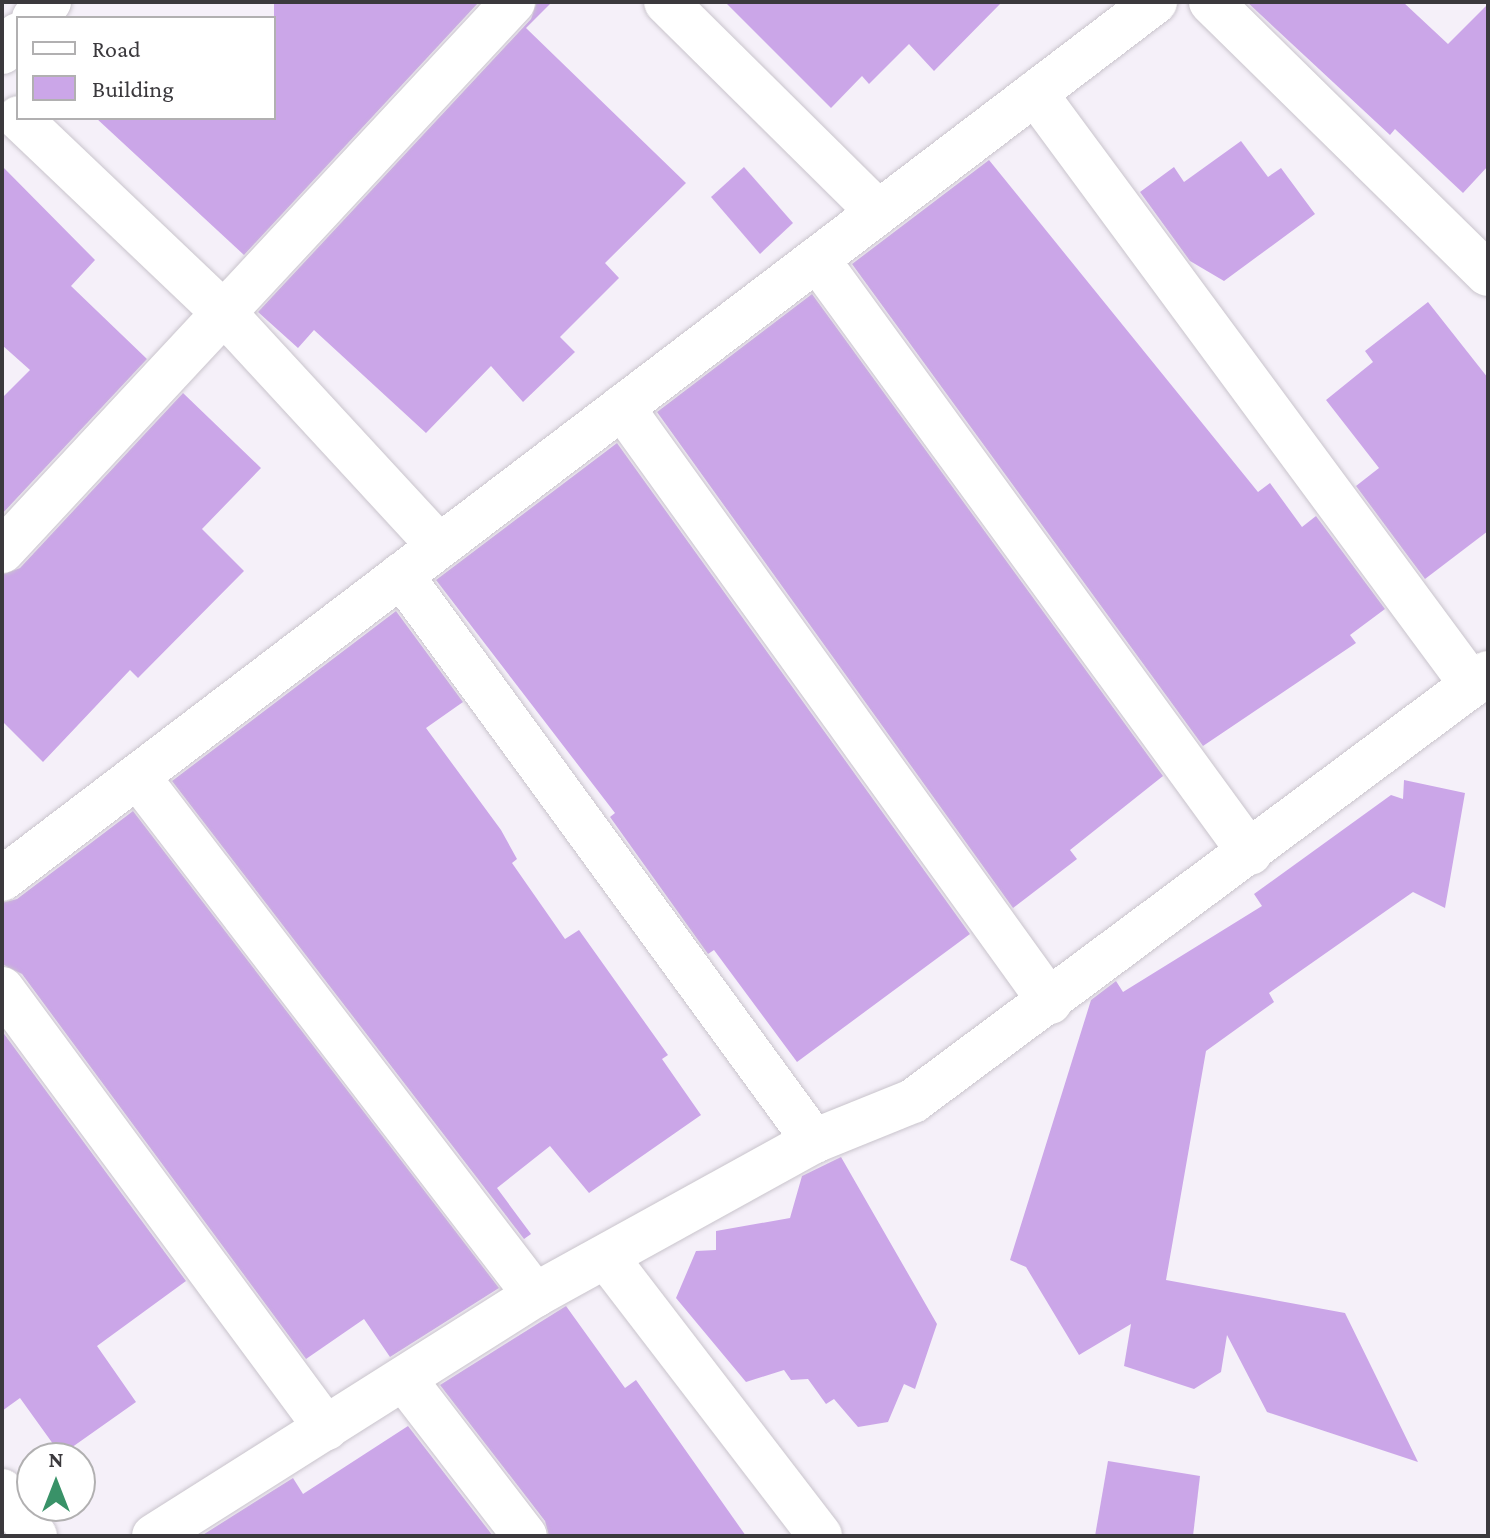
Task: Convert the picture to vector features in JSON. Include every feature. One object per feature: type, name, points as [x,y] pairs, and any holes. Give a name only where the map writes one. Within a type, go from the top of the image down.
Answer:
[{"type":"street","points":[[2,551],[226,315],[513,2]]},
{"type":"street","points":[[666,2],[878,212]]},
{"type":"street","points":[[12,856],[138,777],[1155,2]]},
{"type":"street","points":[[1211,2],[1488,274]]},
{"type":"street","points":[[2,52],[16,37]]},
{"type":"street","points":[[154,1536],[535,1295],[607,1258],[814,1141],[913,1101],[1480,679],[1035,93]]},
{"type":"street","points":[[22,120],[226,315],[439,546]]},
{"type":"street","points":[[817,259],[1250,853]]},
{"type":"street","points":[[622,407],[1050,1002]]},
{"type":"street","points":[[401,575],[814,1141]]},
{"type":"street","points":[[138,777],[535,1295]]},
{"type":"street","points":[[2,989],[326,1428]]},
{"type":"street","points":[[607,1258],[820,1536]]},
{"type":"street","points":[[404,1379],[525,1536]]},
{"type":"street","points":[[2,1491],[35,1536]]},
{"type":"building","points":[[274,2],[479,2],[244,255],[98,120],[276,120]]},
{"type":"building","points":[[537,2],[552,2],[526,28],[686,183],[605,263],[619,278],[560,337],[575,352],[523,402],[491,366],[426,433],[314,330],[298,348],[258,312],[531,19]]},
{"type":"building","points":[[725,2],[1002,2],[934,71],[909,44],[869,84],[862,76],[831,108]]},
{"type":"building","points":[[1247,2],[1403,2],[1448,44],[1488,4],[1488,166],[1463,193],[1395,129],[1390,135]]},
{"type":"building","points":[[1241,141],[1268,177],[1281,168],[1315,214],[1224,281],[1190,261],[1140,192],[1174,167],[1184,182]]},
{"type":"building","points":[[989,160],[1258,492],[1270,483],[1302,527],[1316,516],[1385,609],[1350,635],[1356,643],[1203,746],[852,264]]},
{"type":"building","points":[[2,166],[95,260],[71,286],[147,359],[2,514],[2,398],[30,370],[2,345]]},
{"type":"building","points":[[744,167],[793,223],[760,254],[711,197]]},
{"type":"building","points":[[812,294],[1163,776],[1070,850],[1077,859],[1013,908],[657,412]]},
{"type":"building","points":[[1428,302],[1488,378],[1488,531],[1425,579],[1356,486],[1379,468],[1326,400],[1373,362],[1365,351]]},
{"type":"building","points":[[183,393],[261,468],[202,529],[244,571],[138,678],[130,670],[43,762],[2,721],[2,575],[20,568]]},
{"type":"building","points":[[617,443],[970,934],[797,1062],[714,950],[708,954],[610,817],[615,813],[436,580]]},
{"type":"building","points":[[396,611],[463,702],[426,728],[501,830],[517,859],[512,863],[565,939],[579,930],[668,1055],[662,1059],[701,1115],[589,1193],[550,1146],[497,1188],[531,1234],[524,1239],[172,781]]},
{"type":"building","points":[[1404,780],[1465,793],[1445,908],[1413,892],[1269,993],[1274,1002],[1206,1051],[1166,1280],[1345,1313],[1418,1462],[1267,1412],[1227,1335],[1221,1372],[1194,1389],[1124,1366],[1131,1324],[1079,1355],[1026,1267],[1010,1260],[1091,1000],[1116,981],[1123,992],[1262,906],[1254,894],[1391,795],[1403,799]]},
{"type":"building","points":[[133,811],[499,1288],[390,1357],[364,1319],[306,1359],[22,974],[2,964],[2,903],[17,899]]},
{"type":"building","points":[[2,1031],[186,1281],[97,1346],[136,1402],[79,1442],[52,1442],[20,1398],[2,1411]]},
{"type":"building","points":[[841,1157],[937,1324],[915,1389],[904,1384],[888,1422],[858,1427],[834,1399],[826,1404],[808,1379],[791,1380],[784,1370],[746,1382],[676,1298],[696,1251],[716,1250],[716,1231],[790,1218],[802,1176]]},
{"type":"building","points":[[566,1306],[625,1388],[636,1380],[746,1536],[549,1536],[545,1521],[440,1385]]},
{"type":"building","points":[[408,1426],[493,1536],[201,1536],[293,1478],[303,1494]]},
{"type":"building","points":[[1108,1461],[1200,1476],[1193,1536],[1095,1536]]}]
